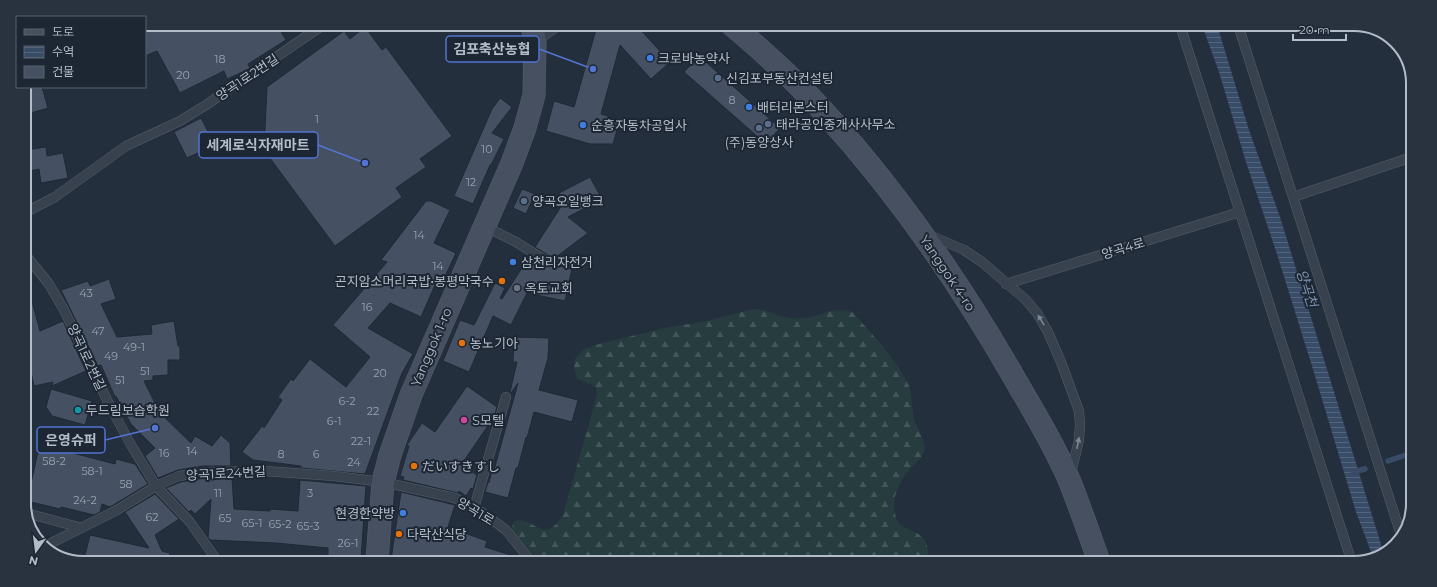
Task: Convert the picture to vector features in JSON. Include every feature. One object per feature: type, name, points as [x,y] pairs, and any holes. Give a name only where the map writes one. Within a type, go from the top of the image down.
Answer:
[{"type":"main road","name":"Yanggok 4-ro","points":[[739,31],[780,68],[823,110],[865,159],[921,232],[994,343],[1047,436],[1069,481],[1097,556]]},
{"type":"main road","name":"Yanggok 1-ro","points":[[377,556],[383,482],[390,455],[411,395],[512,163],[525,128],[534,95],[534,34]]},
{"type":"lane","name":"양곡1로2번길","points":[[31,209],[55,197],[126,146],[180,121],[200,109],[314,31]]},
{"type":"lane","points":[[1182,31],[1350,556]]},
{"type":"lane","points":[[1240,31],[1399,530]]},
{"type":"lane","points":[[1293,197],[1406,159]]},
{"type":"lane","name":"양곡4로","points":[[1006,284],[1240,212]]},
{"type":"lane","points":[[484,226],[516,242],[545,260]]},
{"type":"lane","points":[[921,232],[964,250],[982,262],[1025,299],[1037,313],[1061,362],[1079,411],[1079,440],[1069,481]]},
{"type":"lane","name":"양곡1로2번길","points":[[31,262],[49,284],[64,310],[109,404],[131,445],[156,486],[190,522],[214,556]]},
{"type":"lane","points":[[474,508],[506,397]]},
{"type":"lane","name":"양곡1로24번길","points":[[56,541],[116,510],[156,486],[179,476],[218,471],[265,471],[334,476],[383,482]]},
{"type":"lane","name":"양곡1로","points":[[383,482],[455,498],[483,513],[506,530],[527,556]]},
{"type":"lane","points":[[32,515],[82,528]]},
{"type":"green space","points":[[753,309],[762,310],[784,317],[795,318],[812,317],[839,310],[852,312],[884,348],[905,377],[909,386],[914,418],[923,439],[924,452],[905,475],[897,489],[894,499],[895,514],[900,524],[923,538],[928,550],[928,556],[535,556],[512,530],[513,523],[517,520],[524,521],[546,530],[556,524],[563,515],[597,395],[596,388],[577,379],[574,367],[575,359],[584,349],[599,344],[665,328],[707,321]]},
{"type":"water","points":[[1204,31],[1219,31],[1249,130],[1280,217],[1382,548],[1377,551],[1371,553],[1356,512],[1312,366],[1246,162],[1219,72]]},
{"type":"building","points":[[281,31],[286,40],[248,64],[250,68],[247,70],[227,79],[224,71],[180,93],[157,51],[146,56],[146,32]]},
{"type":"building","points":[[344,31],[350,39],[360,31],[368,31],[382,50],[386,47],[452,136],[420,159],[426,167],[396,188],[402,197],[335,246],[264,150],[267,87]]},
{"type":"building","points":[[596,31],[642,31],[670,62],[651,79],[620,45],[601,114],[620,120],[613,144],[590,144],[546,131],[554,101],[574,107]]},
{"type":"building","points":[[699,56],[780,128],[766,144],[684,72]]},
{"type":"building","points":[[31,88],[42,88],[48,108],[31,113]]},
{"type":"building","points":[[500,98],[512,107],[492,133],[504,139],[490,165],[473,204],[454,196],[492,109]]},
{"type":"building","points":[[201,118],[215,145],[187,158],[174,132]]},
{"type":"building","points":[[46,147],[47,156],[63,153],[68,178],[41,183],[39,169],[31,171],[31,149]]},
{"type":"building","points":[[590,177],[602,199],[568,217],[588,233],[551,261],[548,255],[535,247],[564,202],[559,193]]},
{"type":"building","name":"양곡오일뱅크","points":[[522,189],[535,194],[526,214],[513,208]]},
{"type":"building","points":[[426,201],[431,201],[450,210],[434,243],[456,253],[440,287],[435,285],[421,317],[390,303],[368,328],[413,354],[402,373],[365,474],[301,468],[301,466],[253,460],[242,452],[262,426],[264,428],[282,400],[278,397],[291,379],[293,381],[310,359],[346,387],[370,357],[333,325],[387,262],[381,260]]},
{"type":"building","points":[[529,257],[544,266],[550,264],[572,269],[565,301],[527,293],[511,325],[493,316],[469,372],[443,361],[460,320],[474,325],[495,283],[505,288],[500,298],[502,299]]},
{"type":"building","points":[[109,279],[116,299],[101,304],[117,337],[152,334],[151,325],[174,321],[178,346],[180,346],[180,360],[168,360],[168,375],[153,376],[153,380],[144,381],[160,413],[191,443],[195,436],[212,446],[221,435],[230,443],[231,466],[203,466],[178,470],[158,478],[145,456],[155,448],[131,424],[116,396],[115,397],[101,365],[98,366],[61,290],[88,281],[90,286]]},
{"type":"building","points":[[31,297],[40,331],[63,321],[86,371],[52,386],[53,382],[34,386],[31,372]]},
{"type":"building","points":[[514,337],[549,338],[548,358],[539,390],[578,400],[572,422],[534,412],[508,498],[485,492],[492,470],[494,470],[518,383],[511,393],[517,362],[513,362]]},
{"type":"building","points":[[467,386],[497,407],[494,417],[461,465],[477,475],[473,489],[471,488],[466,496],[459,491],[458,493],[403,480],[404,477],[400,476],[409,446],[407,445],[422,423],[435,432]]},
{"type":"building","points":[[51,389],[92,401],[85,425],[52,416],[46,407]]},
{"type":"building","points":[[40,443],[115,464],[116,459],[135,464],[148,484],[110,507],[102,504],[100,512],[94,515],[31,502],[31,483]]},
{"type":"building","points":[[204,478],[232,478],[234,509],[270,511],[270,509],[298,511],[300,480],[366,486],[361,556],[328,556],[328,548],[276,543],[210,540],[208,538],[211,499],[195,514],[191,510],[189,512],[166,488],[181,482]]},
{"type":"building","points":[[401,492],[455,505],[448,527],[487,541],[485,547],[514,556],[392,556]]},
{"type":"building","points":[[155,494],[179,519],[155,535],[162,551],[170,553],[170,556],[85,556],[90,535],[149,548],[125,512]]},
{"type":"waterway","points":[[1388,461],[1406,455]]},
{"type":"waterway","points":[[1353,472],[1365,469]]},
{"type":"place","name":"크로바농약사","points":[[650,58]]},
{"type":"place","name":"김포축산농협","points":[[593,69]]},
{"type":"place","name":"신김포부동산컨설팅","points":[[718,78]]},
{"type":"place","name":"배터리몬스터","points":[[749,107]]},
{"type":"place","name":"태라공인중개사사무소","points":[[768,124]]},
{"type":"place","name":"순흥자동차공업사","points":[[583,125]]},
{"type":"place","name":"(주)동양상사","points":[[759,128]]},
{"type":"place","name":"세계로식자재마트","points":[[365,163]]},
{"type":"place","name":"양곡오일뱅크","points":[[524,201]]},
{"type":"place","name":"삼천리자전거","points":[[513,262]]},
{"type":"place","name":"곤지암소머리국밥•봉평막국수","points":[[502,281]]},
{"type":"place","name":"옥토교회","points":[[517,288]]},
{"type":"place","name":"농노기아","points":[[462,343]]},
{"type":"place","name":"두드림보습학원","points":[[78,410]]},
{"type":"place","name":"S모텔","points":[[464,420]]},
{"type":"place","name":"은영슈퍼","points":[[155,428]]},
{"type":"place","name":"だいすきすし","points":[[414,466]]},
{"type":"place","name":"현경한약방","points":[[403,513]]},
{"type":"place","name":"다락산식당","points":[[399,534]]},
{"type":"water label","name":"양곡천","points":[[1307,288]]}]
